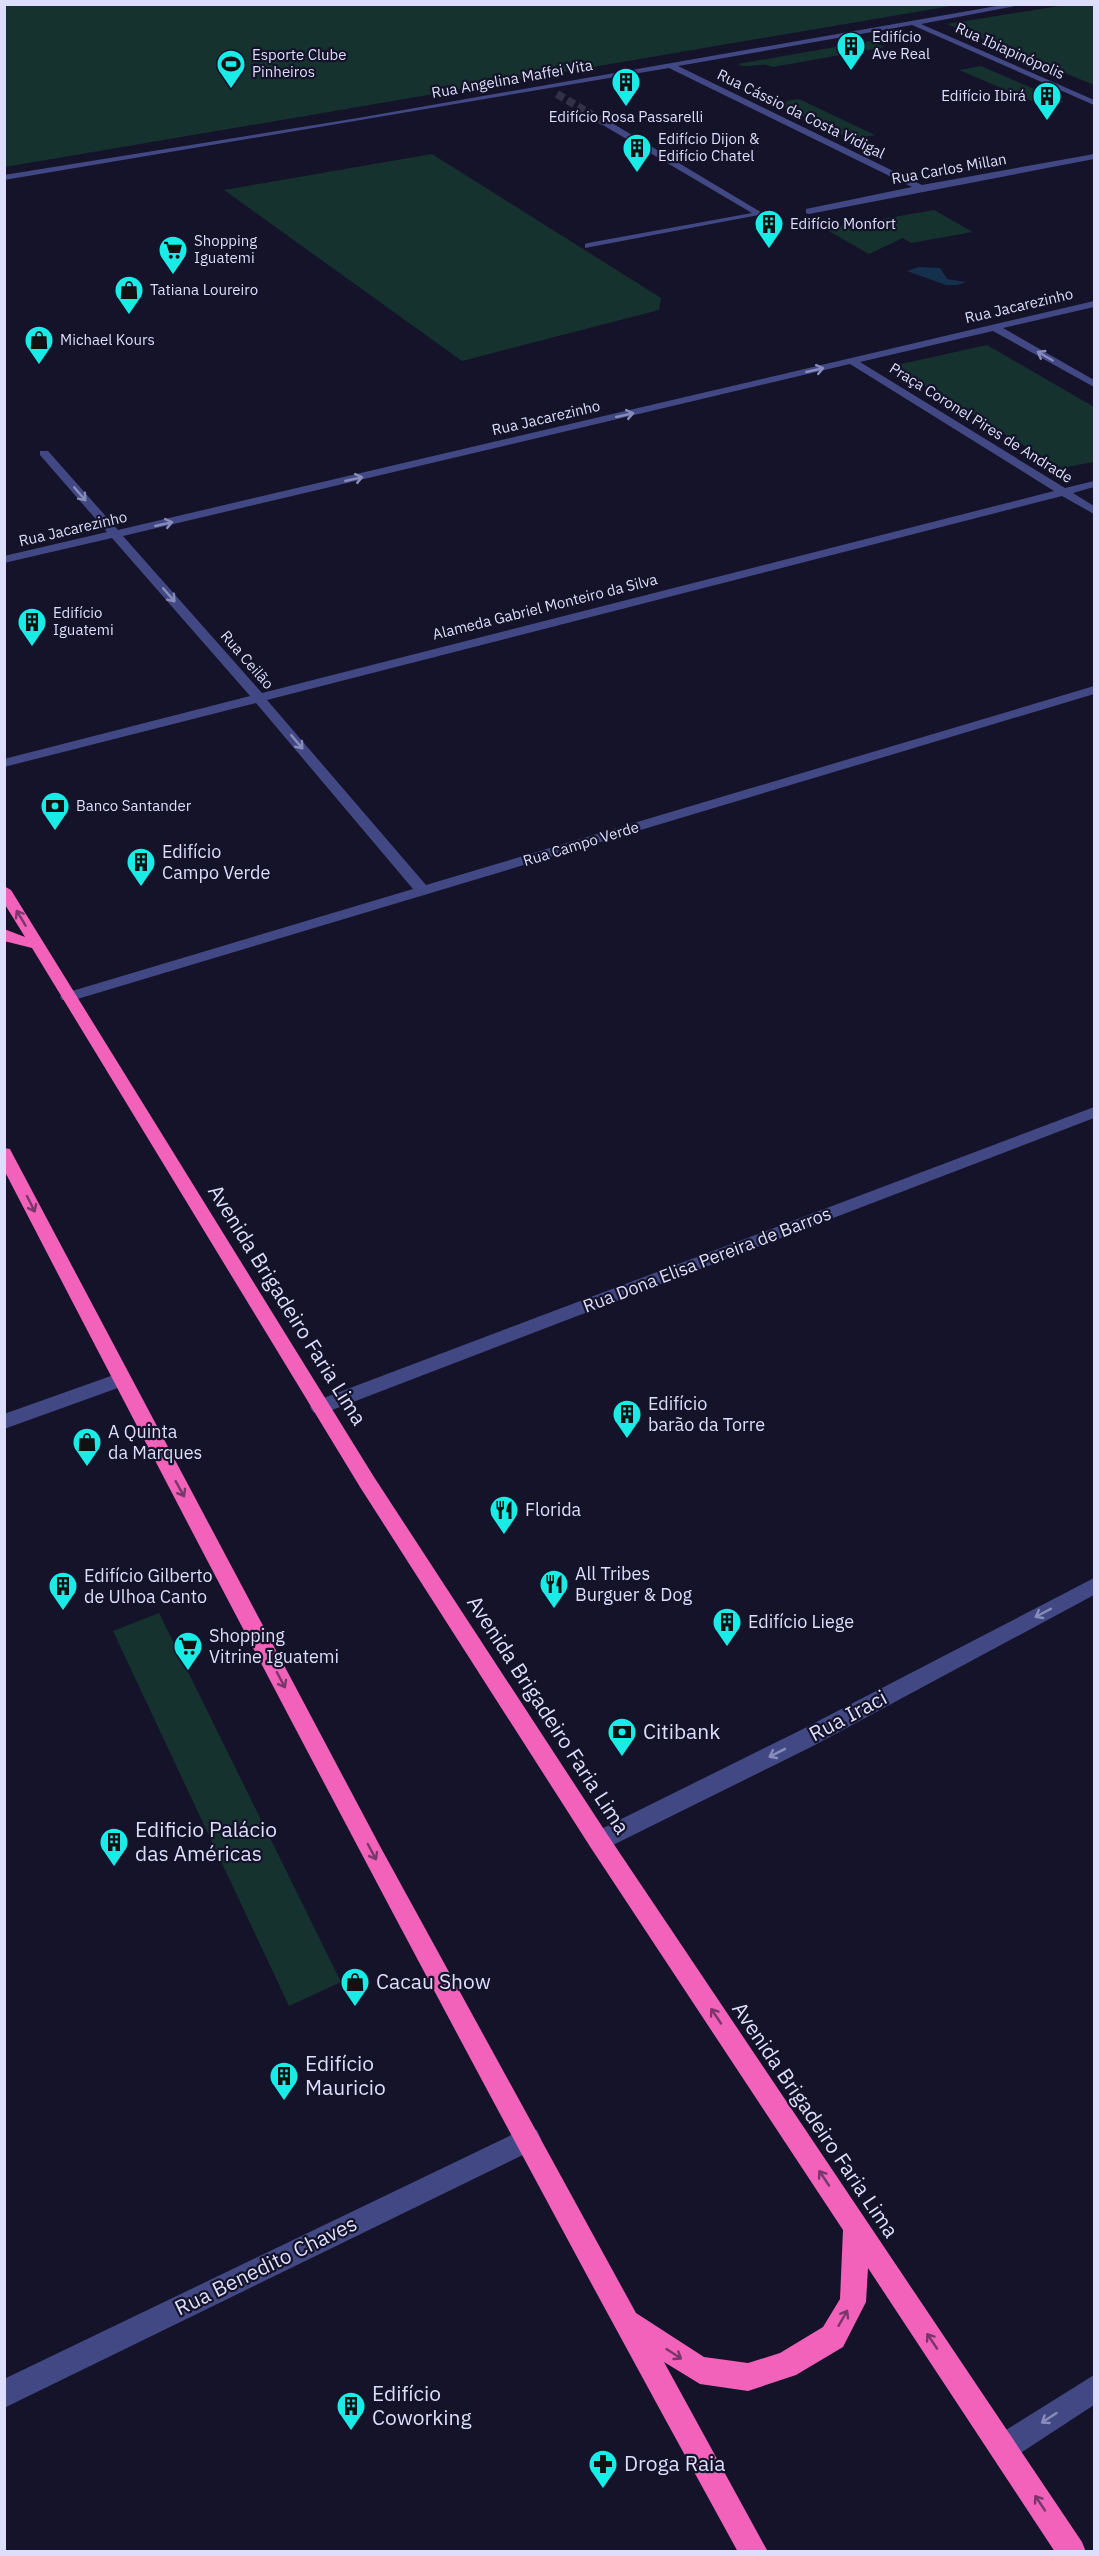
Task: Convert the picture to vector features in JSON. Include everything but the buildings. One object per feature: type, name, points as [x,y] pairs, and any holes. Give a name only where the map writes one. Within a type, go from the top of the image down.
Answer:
[{"type":"highway","name":"Avenida Brigadeiro Faria Lima","points":[[4,890],[320,1407],[599,1841],[1072,2552]]},
{"type":"highway","points":[[4,933],[7,937],[37,945]]},
{"type":"highway","points":[[4,1153],[369,1846],[625,2322],[754,2552]]},
{"type":"highway","points":[[625,2322],[700,2370],[748,2377],[786,2366],[833,2337],[853,2302],[856,2228]]},
{"type":"street","name":"Rua Angelina Maffei Vita","points":[[4,178],[1023,4]]},
{"type":"street","name":"Rua Ibiapinópolis","points":[[915,24],[1095,103]]},
{"type":"street","name":"Rua Cássio da Costa Vidigal","points":[[669,65],[921,188]]},
{"type":"street","points":[[544,87],[557,94]]},
{"type":"street","points":[[588,246],[760,214],[604,122]]},
{"type":"street","name":"Rua Carlos Millan","points":[[809,211],[921,188],[1095,157]]},
{"type":"street","name":"Rua Jacarezinho","points":[[4,560],[1095,304]]},
{"type":"street","points":[[995,328],[1095,384]]},
{"type":"street","name":"Praça Coronel Pires de Andrade","points":[[852,361],[1095,511]]},
{"type":"street","name":"Rua Ceilão","points":[[44,453],[258,697],[423,891]]},
{"type":"street","name":"Alameda Gabriel Monteiro da Silva","points":[[4,763],[1095,484]]},
{"type":"street","name":"Rua Campo Verde","points":[[68,997],[1095,690]]},
{"type":"street","name":"Rua Dona Elisa Pereira de Barros","points":[[320,1407],[1095,1112]]},
{"type":"street","points":[[4,1422],[122,1379]]},
{"type":"street","name":"Rua Iraci","points":[[599,1841],[805,1739],[1095,1586]]},
{"type":"street","name":"Rua Benedito Chaves","points":[[4,2394],[528,2139]]},
{"type":"street","points":[[1003,2448],[1095,2389]]},
{"type":"green space","name":"Esporte Clube Pinheiros","points":[[5,4],[957,4],[957,5],[5,167]]},
{"type":"green space","points":[[1065,5],[1094,5],[1094,85],[947,24]]},
{"type":"green space","points":[[870,41],[885,47],[773,67],[737,64]]},
{"type":"green space","points":[[981,66],[1064,102],[1044,106],[959,70]]},
{"type":"green space","points":[[799,99],[875,135],[851,139],[775,103]]},
{"type":"green space","points":[[432,154],[661,298],[659,310],[462,361],[224,190]]},
{"type":"green space","points":[[934,210],[973,232],[911,243],[903,238],[869,254],[825,229]]},
{"type":"green space","points":[[987,345],[1094,407],[1094,462],[1061,468],[892,366]]},
{"type":"green space","points":[[159,1613],[341,1982],[289,2006],[113,1631]]},
{"type":"water","points":[[919,267],[940,268],[947,279],[966,282],[946,285],[907,271]]},
{"type":"tunnel","points":[[557,94],[604,122]]},
{"type":"place","name":"Edifício Ave Real","points":[[851,72]]},
{"type":"place","name":"Esporte Clube Pinheiros","points":[[231,90]]},
{"type":"place","name":"Edifício Rosa Passarelli","points":[[626,108]]},
{"type":"place","name":"Edifício Ibirá","points":[[1047,122]]},
{"type":"place","name":"Edifício Dijon & Edifício Chatel","points":[[637,174]]},
{"type":"place","name":"Edifício Monfort","points":[[769,250]]},
{"type":"place","name":"Shopping Iguatemi","points":[[173,276]]},
{"type":"place","name":"Tatiana Loureiro","points":[[129,316]]},
{"type":"place","name":"Michael Kours","points":[[39,366]]},
{"type":"place","name":"Edifício Iguatemi","points":[[32,648]]},
{"type":"place","name":"Banco Santander","points":[[55,832]]},
{"type":"place","name":"Edifício Campo Verde","points":[[141,888]]},
{"type":"place","name":"Edifício barão da Torre","points":[[627,1440]]},
{"type":"place","name":"A Quinta da Marques","points":[[87,1468]]},
{"type":"place","name":"Florida","points":[[504,1536]]},
{"type":"place","name":"All Tribes Burguer & Dog","points":[[554,1610]]},
{"type":"place","name":"Edifício Gilberto de Ulhoa Canto","points":[[63,1612]]},
{"type":"place","name":"Edifício Liege","points":[[727,1648]]},
{"type":"place","name":"Shopping Vitrine Iguatemi","points":[[188,1672]]},
{"type":"place","name":"Citibank","points":[[622,1758]]},
{"type":"place","name":"Edificio Palácio das Américas","points":[[114,1868]]},
{"type":"place","name":"Cacau Show","points":[[355,2008]]},
{"type":"place","name":"Edifício Mauricio","points":[[284,2102]]},
{"type":"place","name":"Edifício Coworking","points":[[351,2432]]},
{"type":"place","name":"Droga Raia","points":[[603,2490]]}]
